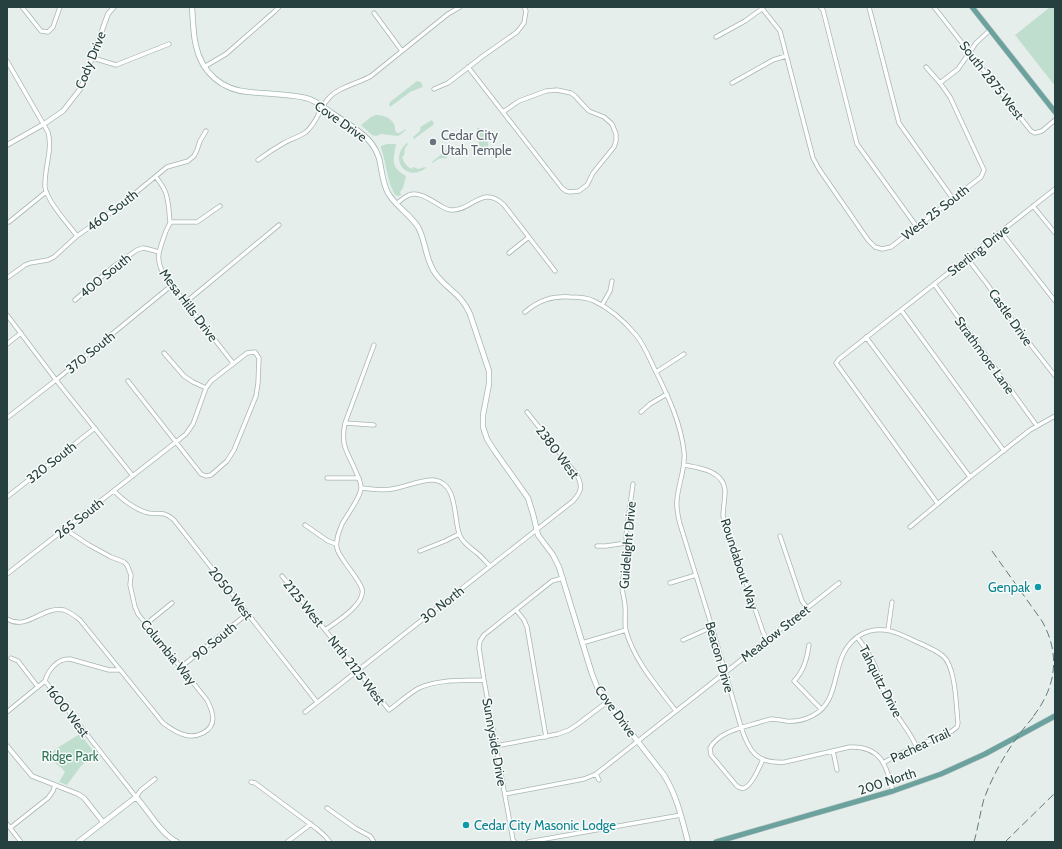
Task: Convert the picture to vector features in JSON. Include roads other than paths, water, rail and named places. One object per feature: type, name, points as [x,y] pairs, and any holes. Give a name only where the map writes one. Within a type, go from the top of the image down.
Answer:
[{"type":"main road","name":"Cove Drive","points":[[192,7],[196,46],[204,67],[214,79],[235,90],[308,98],[359,131],[373,145],[379,159],[388,194],[419,229],[429,262],[435,273],[440,280],[461,298],[470,314],[489,371],[489,384],[483,415],[483,427],[487,439],[528,498],[537,530],[542,541],[553,555],[559,567],[582,643],[598,689],[664,775],[671,787],[688,842]]},
{"type":"main road","points":[[972,7],[1055,112]]},
{"type":"main road","name":"200 North","points":[[716,842],[893,791],[941,774],[985,754],[1055,716]]},
{"type":"main road","points":[[78,842],[136,797],[165,833],[177,842]]},
{"type":"street","points":[[22,7],[41,31],[48,32],[53,27],[60,7]]},
{"type":"street","name":"Cody Drive","points":[[7,145],[44,124],[63,110],[81,88],[108,14],[114,7]]},
{"type":"street","points":[[204,67],[226,54],[279,7]]},
{"type":"street","points":[[258,160],[285,142],[304,133],[312,126],[328,99],[336,92],[362,82],[371,76],[448,14],[460,7]]},
{"type":"street","points":[[434,89],[446,85],[468,67],[517,32],[524,22],[526,12],[524,7]]},
{"type":"street","points":[[716,37],[745,21],[762,7],[780,31],[786,56],[773,60],[732,83]]},
{"type":"street","points":[[820,7],[823,10],[857,144],[917,227]]},
{"type":"street","points":[[870,7],[899,123],[953,199]]},
{"type":"street","name":"South 2875 West","points":[[934,7],[1031,131],[1035,133],[1042,131],[1055,120]]},
{"type":"street","points":[[374,13],[402,51]]},
{"type":"street","points":[[926,67],[940,83],[958,69],[969,51],[990,30]]},
{"type":"street","points":[[93,58],[116,65],[169,44]]},
{"type":"street","name":"West 25 South","points":[[786,56],[813,158],[868,240],[875,246],[882,249],[891,247],[917,227],[981,177],[984,170],[950,97],[940,83]]},
{"type":"street","points":[[7,61],[44,124],[50,138],[46,192],[50,200],[77,236]]},
{"type":"street","points":[[468,67],[562,188],[570,192],[579,191],[584,188],[593,173],[614,147],[616,141],[614,129],[609,121],[604,117],[589,111],[571,93],[557,90],[546,91],[519,101],[504,112]]},
{"type":"street","name":"460 South","points":[[7,278],[30,262],[48,260],[54,257],[77,236],[117,208],[168,167],[174,164],[182,163],[194,156],[206,131]]},
{"type":"street","name":"Mesa Hills Drive","points":[[156,176],[166,190],[170,222],[159,252],[159,267],[233,363]]},
{"type":"street","name":"Sterling Drive","points":[[938,504],[836,363],[839,358],[1055,189]]},
{"type":"street","points":[[9,222],[46,192]]},
{"type":"street","points":[[396,204],[408,195],[417,194],[422,195],[447,209],[454,210],[461,209],[480,198],[491,198],[497,200],[502,203],[555,270]]},
{"type":"street","points":[[170,222],[197,222],[220,206]]},
{"type":"street","points":[[1034,206],[1055,233]]},
{"type":"street","points":[[186,302],[279,225]]},
{"type":"street","points":[[1001,232],[1055,301]]},
{"type":"street","points":[[509,253],[529,237]]},
{"type":"street","name":"400 South","points":[[75,300],[114,266],[137,250],[143,248],[159,252]]},
{"type":"street","name":"Castle Drive","points":[[967,258],[1016,326],[1055,376]]},
{"type":"street","points":[[602,305],[610,291],[612,280]]},
{"type":"street","name":"Strathmore Lane","points":[[934,284],[1037,426]]},
{"type":"street","name":"370 South","points":[[7,418],[172,285]]},
{"type":"street","name":"Beacon Drive","points":[[525,312],[552,297],[584,298],[594,301],[602,305],[625,324],[636,335],[647,353],[675,413],[683,443],[685,454],[684,465],[677,499],[677,512],[680,524],[741,727],[750,749],[763,759]]},
{"type":"street","points":[[900,310],[1004,451]]},
{"type":"street","points":[[7,315],[56,380],[133,476]]},
{"type":"street","points":[[7,344],[21,333]]},
{"type":"street","points":[[866,337],[970,477]]},
{"type":"street","points":[[325,630],[356,606],[362,594],[360,584],[340,555],[336,544],[342,524],[362,488],[359,478],[345,450],[343,434],[345,424],[374,345]]},
{"type":"street","points":[[128,381],[201,474],[206,476],[211,475],[227,461],[234,450],[256,396],[259,358],[255,352],[247,353],[211,381],[206,388],[193,424],[186,434],[176,442]]},
{"type":"street","points":[[164,353],[184,376],[206,388]]},
{"type":"street","points":[[656,372],[684,354]]},
{"type":"street","points":[[641,412],[650,404],[667,394]]},
{"type":"street","name":"2380 West","points":[[527,412],[577,475],[581,488],[579,495]]},
{"type":"street","points":[[910,527],[970,477],[1037,426],[1055,416]]},
{"type":"street","points":[[345,424],[374,425]]},
{"type":"street","name":"320 South","points":[[7,497],[95,428]]},
{"type":"street","name":"265 South","points":[[7,574],[176,442]]},
{"type":"street","name":"Roundabout Way","points":[[684,465],[706,470],[718,476],[723,481],[725,493],[723,516],[767,640]]},
{"type":"street","points":[[327,478],[359,478]]},
{"type":"street","points":[[362,488],[380,490],[392,489],[429,480],[436,480],[442,483],[446,486],[455,506],[459,534],[466,544],[479,554],[490,566]]},
{"type":"street","name":"Guidelight Drive","points":[[633,484],[626,535],[628,564],[621,587],[625,607],[626,630],[636,658],[676,711]]},
{"type":"street","name":"2050 West","points":[[114,490],[120,497],[144,512],[159,513],[169,516],[174,520],[317,702]]},
{"type":"street","name":"30 North","points":[[305,712],[537,530],[579,495]]},
{"type":"street","points":[[305,525],[328,541],[336,544]]},
{"type":"street","name":"Columbia Way","points":[[66,528],[71,533],[111,558],[124,562],[127,565],[131,575],[130,585],[138,614],[207,700],[213,715],[211,727],[206,731],[192,736],[177,733],[163,723],[120,670]]},
{"type":"street","points":[[420,552],[459,534]]},
{"type":"street","points":[[780,536],[802,601],[807,608]]},
{"type":"street","points":[[597,546],[626,543]]},
{"type":"street","points":[[670,583],[696,575]]},
{"type":"street","name":"2125 West","points":[[282,576],[325,630]]},
{"type":"street","points":[[546,736],[527,627],[524,620],[516,610],[552,581],[563,578]]},
{"type":"street","name":"Meadow Street","points":[[505,794],[584,779],[596,774],[840,583]]},
{"type":"street","points":[[888,630],[892,602]]},
{"type":"street","points":[[146,624],[172,603]]},
{"type":"street","points":[[7,618],[17,623],[24,622],[47,611],[65,610],[80,620],[120,670]]},
{"type":"street","name":"Sunnyside Drive","points":[[515,842],[513,840],[479,648],[480,641],[484,635],[516,610]]},
{"type":"street","name":"90 South","points":[[181,667],[247,614]]},
{"type":"street","points":[[683,640],[712,627]]},
{"type":"street","name":"Pachea Trail","points":[[763,759],[749,785],[745,788],[740,788],[711,755],[710,748],[713,743],[728,732],[741,727],[770,719],[796,722],[814,716],[821,710],[830,697],[834,688],[840,660],[849,644],[857,637],[878,629],[901,634],[935,651],[944,657],[950,664],[953,673],[958,723],[957,727],[952,731],[898,754],[883,763]]},
{"type":"street","name":"Nrth 2125 West","points":[[325,630],[389,710],[410,694],[426,686],[448,682],[484,680]]},
{"type":"street","points":[[582,643],[626,630]]},
{"type":"street","name":"Tahquitz Drive","points":[[857,637],[875,666],[890,706],[912,736],[916,746]]},
{"type":"street","points":[[809,645],[805,663],[800,675],[794,681],[821,710]]},
{"type":"street","points":[[11,658],[18,661],[38,687]]},
{"type":"street","points":[[7,712],[38,687],[57,663],[64,658],[110,670],[120,670]]},
{"type":"street","name":"1600 West","points":[[44,681],[136,797]]},
{"type":"street","points":[[496,746],[558,734],[569,730],[607,702]]},
{"type":"street","points":[[7,746],[32,776],[78,794],[84,798],[103,822]]},
{"type":"street","points":[[763,759],[785,762],[850,747],[860,747],[868,749],[876,754],[883,763],[888,772],[893,791]]},
{"type":"street","points":[[833,751],[837,770]]},
{"type":"street","points":[[596,774],[598,780]]},
{"type":"street","points":[[136,797],[141,790],[155,779]]},
{"type":"street","points":[[251,782],[255,783],[311,824],[330,842]]},
{"type":"street","points":[[21,842],[8,826],[48,798],[55,785]]},
{"type":"street","points":[[327,808],[355,828],[370,836],[374,842]]},
{"type":"street","points":[[528,842],[680,814]]},
{"type":"street","points":[[287,842],[311,824]]},
{"type":"railway","points":[[992,551],[1042,621],[1052,646],[1054,659],[1051,683],[1040,707],[1032,718]]},
{"type":"railway","points":[[974,842],[984,799],[999,765],[1036,714]]},
{"type":"railway","points":[[1005,842],[1055,793]]},
{"type":"place","name":"Cedar City Utah Temple","points":[[433,142]]},
{"type":"place","name":"Genpak","points":[[1038,587]]},
{"type":"place","name":"Cedar City Masonic Lodge","points":[[466,825]]},
{"type":"park label","name":"Ridge Park","points":[[70,756]]}]
